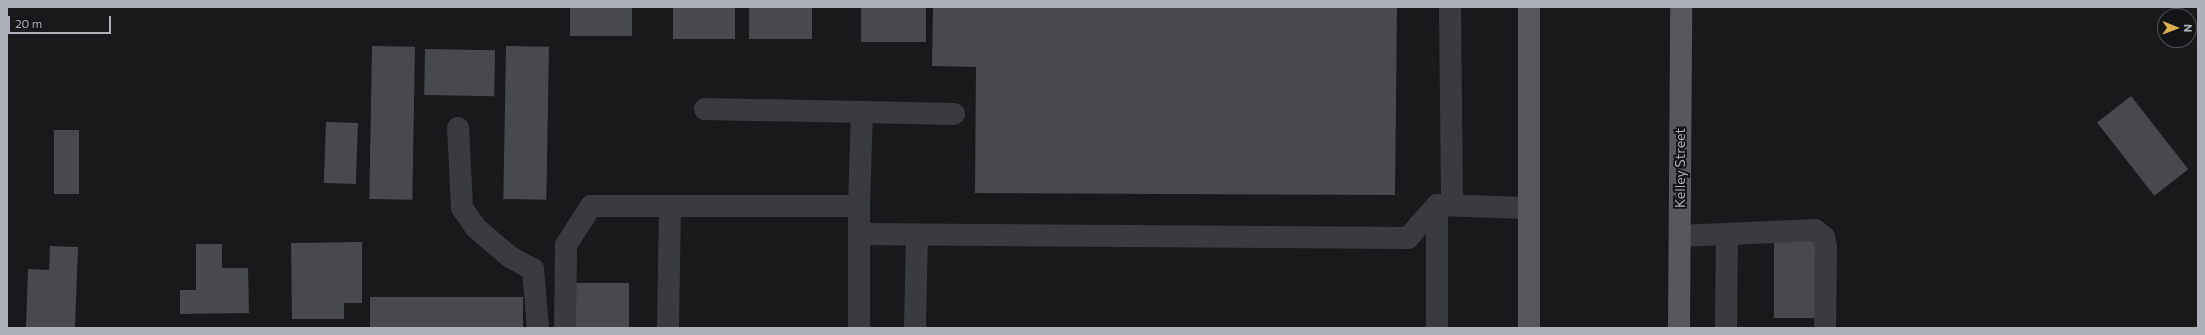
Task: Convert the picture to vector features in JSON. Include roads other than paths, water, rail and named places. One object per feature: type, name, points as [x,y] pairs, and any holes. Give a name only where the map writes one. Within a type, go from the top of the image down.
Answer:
[{"type":"main road","points":[[1529,7],[1529,328]]},
{"type":"main road","name":"Kelley Street","points":[[1679,328],[1681,7]]},
{"type":"lane","points":[[1437,328],[1444,205],[1450,7]]},
{"type":"lane","points":[[705,109],[954,114]]},
{"type":"lane","points":[[859,328],[859,206],[862,112]]},
{"type":"lane","points":[[458,128],[462,208],[476,228],[510,257],[532,269],[538,328]]},
{"type":"lane","points":[[860,234],[917,236],[1408,238],[1444,205],[1529,208]]},
{"type":"lane","points":[[565,328],[566,245],[591,206],[859,206]]},
{"type":"lane","points":[[668,328],[670,206]]},
{"type":"lane","points":[[1680,236],[1815,230],[1824,237],[1825,328]]},
{"type":"lane","points":[[1726,328],[1727,234]]},
{"type":"lane","points":[[915,328],[917,236]]}]
